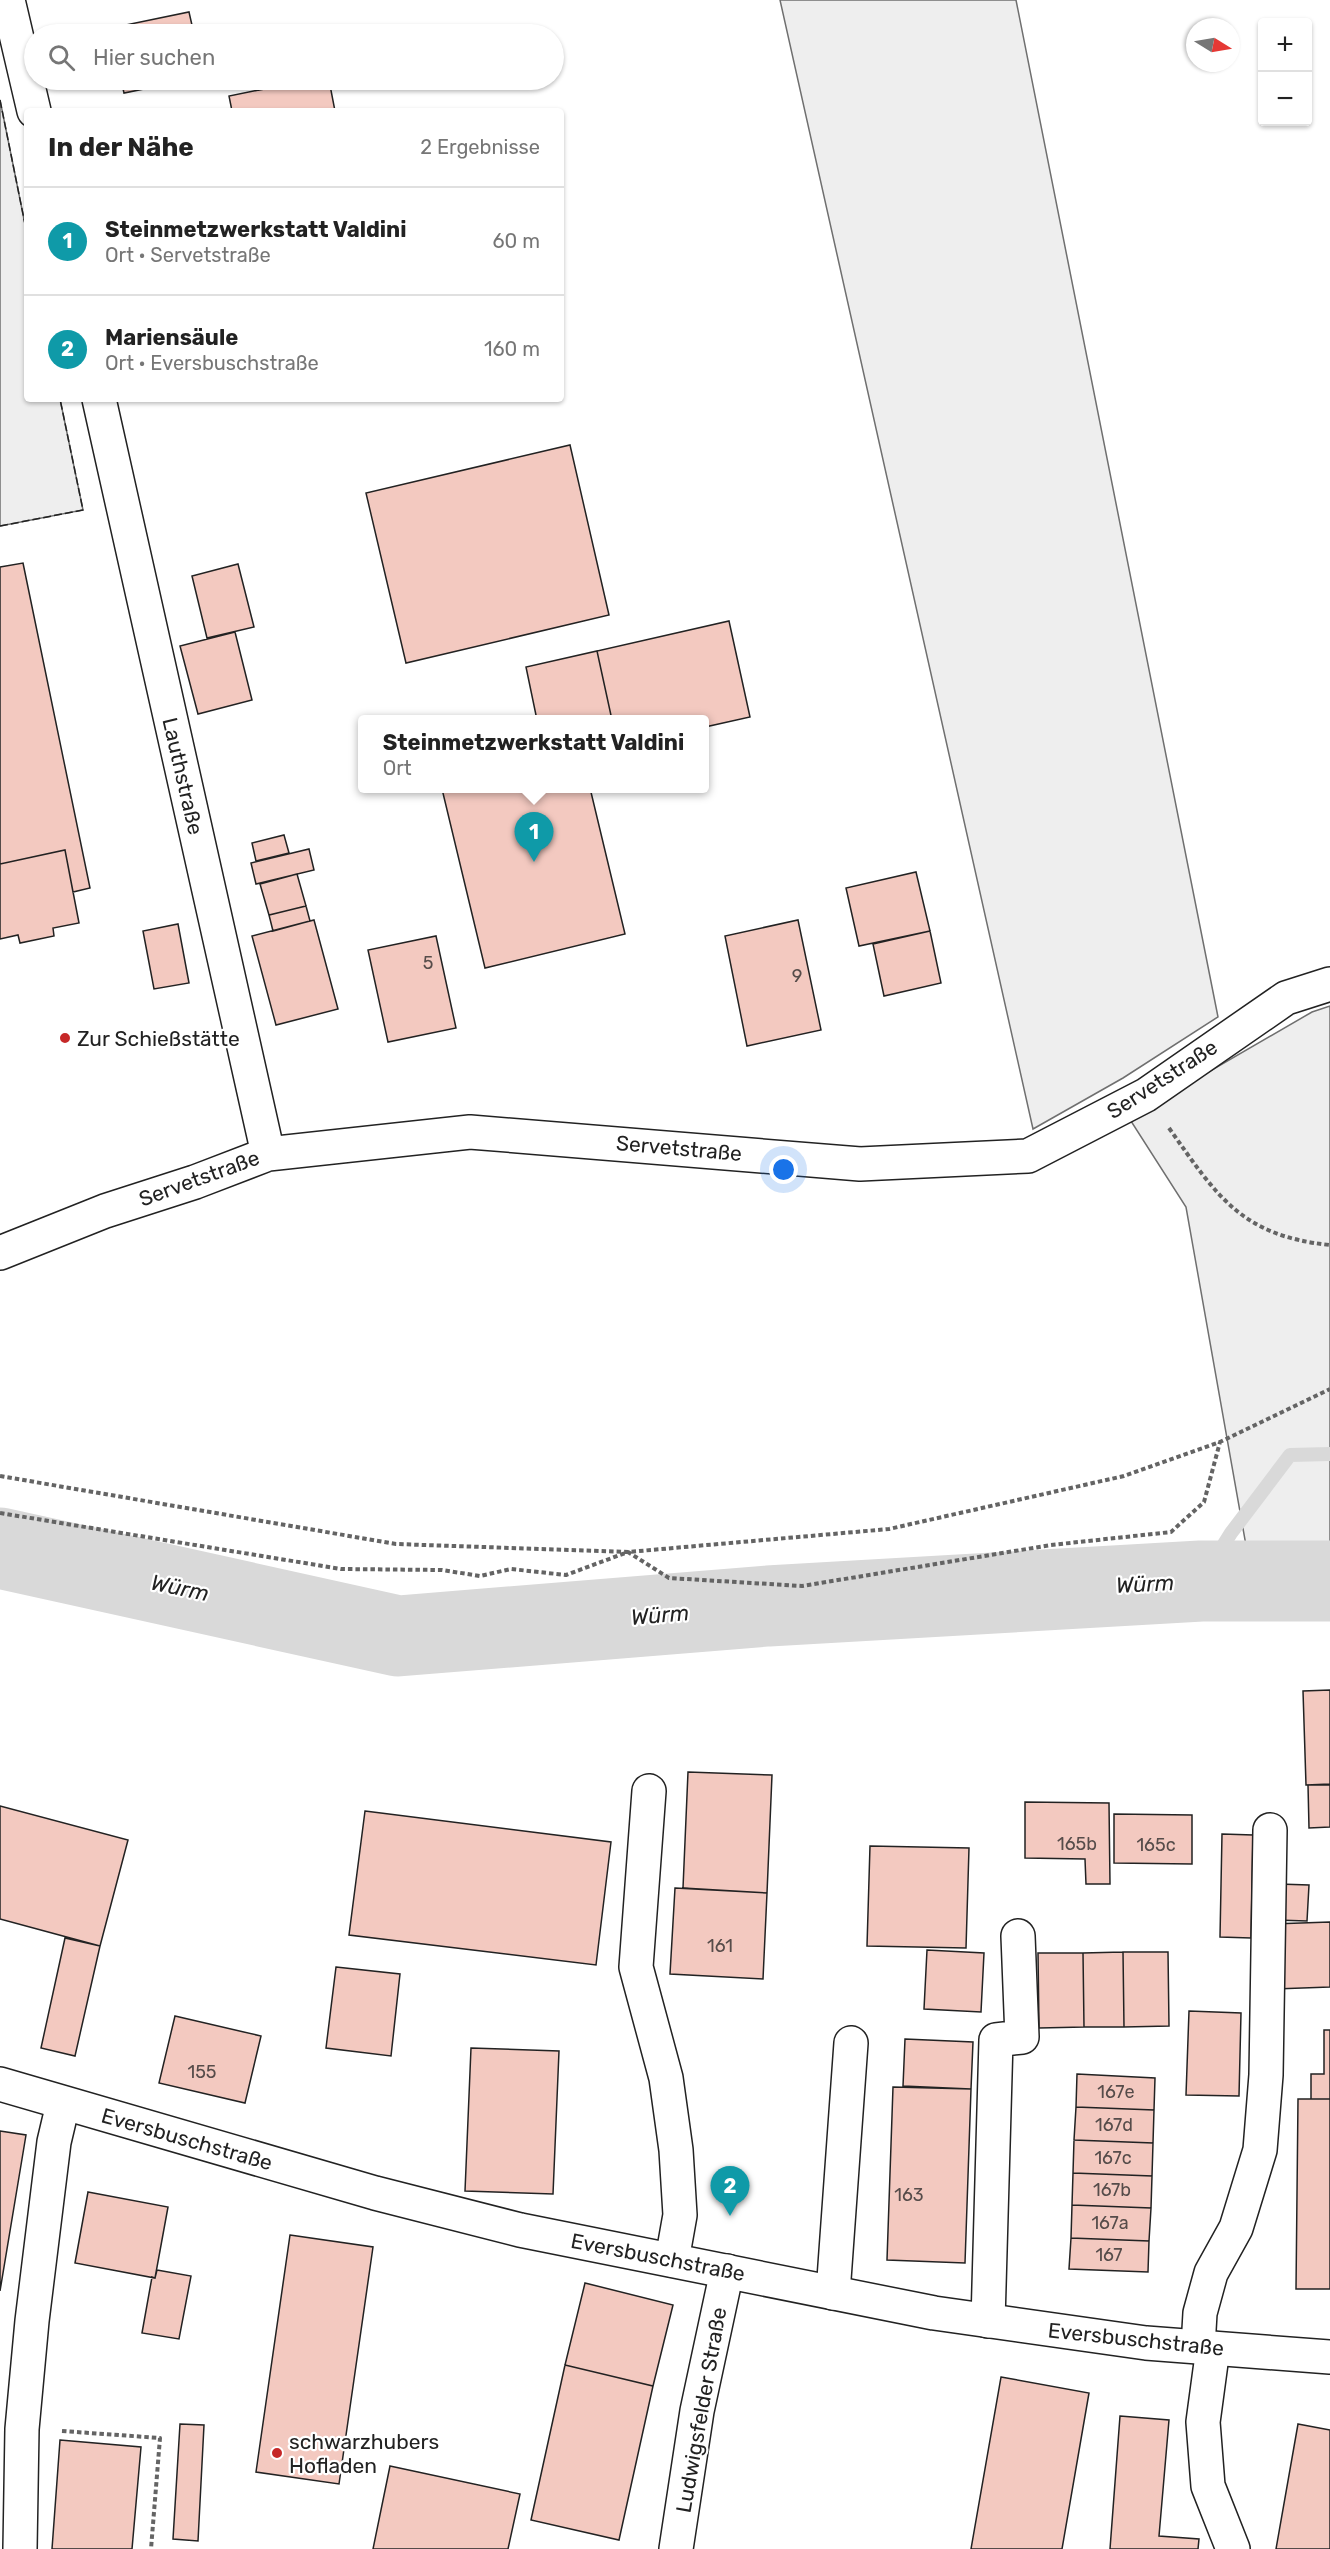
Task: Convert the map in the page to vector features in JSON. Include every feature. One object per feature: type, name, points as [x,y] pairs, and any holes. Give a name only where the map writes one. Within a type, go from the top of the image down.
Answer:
[{"type":"street","points":[[8,0],[24,68]]},
{"type":"street","points":[[29,90],[33,108]]},
{"type":"street","name":"Lauthstraße","points":[[100,402],[268,1154]]},
{"type":"street","name":"Servetstraße","points":[[0,1253],[105,1211],[195,1182],[268,1154],[470,1132],[860,1164],[1028,1156],[1146,1095],[1286,998],[1330,984]]},
{"type":"street","points":[[650,1791],[636,1967],[666,2078],[676,2150],[680,2215],[672,2260]]},
{"type":"street","points":[[1233,2549],[1208,2486],[1203,2422],[1206,2348],[1200,2313],[1211,2272],[1236,2228],[1260,2150],[1266,2075],[1270,1830]]},
{"type":"street","points":[[988,2321],[996,2040],[1022,2037],[1018,1936]]},
{"type":"street","points":[[833,2293],[851,2043]]},
{"type":"street","name":"Eversbuschstraße","points":[[0,2084],[375,2193],[520,2230],[833,2293],[988,2321],[1146,2343],[1330,2357]]},
{"type":"street","points":[[20,2549],[22,2429],[54,2142],[63,2104]]},
{"type":"street","name":"Ludwigsfelder Straße","points":[[676,2549],[697,2411],[728,2271]]},
{"type":"path","points":[[1178,1141],[1211,1187],[1234,1212],[1273,1234],[1330,1245]]},
{"type":"path","points":[[0,1476],[396,1544],[628,1552],[889,1529],[1124,1476],[1220,1442],[1330,1389]]},
{"type":"path","points":[[628,1552],[669,1578],[802,1587],[1051,1545],[1171,1532],[1204,1502],[1220,1442]]},
{"type":"path","points":[[0,1514],[341,1569],[442,1570],[480,1576],[511,1569],[566,1575],[628,1552]]},
{"type":"path","points":[[22,2429],[160,2438],[151,2549]]},
{"type":"shaded area","points":[[780,0],[1016,0],[1218,1017],[1123,1078],[1033,1129]]},
{"type":"shaded area","points":[[0,100],[24,219],[24,402],[61,402],[83,510],[0,526]]},
{"type":"shaded area","points":[[1330,1006],[1330,1567],[1250,1568],[1186,1207],[1129,1118],[1312,1012]]},
{"type":"building","points":[[189,12],[192,24],[130,24]]},
{"type":"building","points":[[123,90],[139,90],[124,93]]},
{"type":"building","points":[[259,90],[331,90],[334,108],[231,108],[229,96]]},
{"type":"building","points":[[570,445],[609,615],[406,663],[366,493]]},
{"type":"building","points":[[23,563],[90,888],[73,892],[65,850],[0,864],[0,567]]},
{"type":"building","points":[[238,564],[254,627],[207,638],[192,576]]},
{"type":"building","points":[[729,621],[750,717],[709,726],[709,715],[611,715],[597,651]]},
{"type":"building","points":[[235,632],[252,700],[198,714],[180,646]]},
{"type":"building","points":[[597,651],[611,715],[536,715],[526,667]]},
{"type":"building","points":[[443,793],[591,793],[625,934],[485,968]]},
{"type":"building","points":[[284,835],[289,853],[256,861],[252,843]]},
{"type":"building","points":[[309,849],[314,870],[256,884],[251,863]]},
{"type":"building","points":[[65,850],[79,923],[53,928],[54,936],[20,943],[18,935],[0,939],[0,864]]},
{"type":"building","points":[[916,872],[930,931],[859,946],[846,888]]},
{"type":"building","points":[[297,874],[306,906],[269,915],[260,884]]},
{"type":"building","points":[[306,906],[310,921],[273,931],[269,915]]},
{"type":"building","points":[[314,920],[338,1009],[276,1025],[252,936]]},
{"type":"building","points":[[798,920],[821,1030],[747,1046],[725,936]]},
{"type":"building","points":[[178,924],[189,983],[154,989],[143,931]]},
{"type":"building","points":[[930,931],[941,983],[884,996],[873,944]]},
{"type":"building","points":[[436,936],[456,1028],[388,1042],[368,950]]},
{"type":"building","points":[[1330,1690],[1330,1784],[1306,1785],[1303,1691]]},
{"type":"building","points":[[688,1772],[772,1775],[767,1893],[683,1888]]},
{"type":"building","points":[[1308,1785],[1330,1785],[1330,1827],[1309,1828]]},
{"type":"building","points":[[1025,1802],[1109,1803],[1110,1884],[1086,1884],[1085,1859],[1025,1858]]},
{"type":"building","points":[[0,1806],[128,1840],[100,1946],[0,1919]]},
{"type":"building","points":[[365,1811],[611,1842],[596,1965],[349,1935]]},
{"type":"building","points":[[1114,1814],[1192,1815],[1192,1864],[1114,1863]]},
{"type":"building","points":[[1222,1834],[1253,1835],[1251,1938],[1220,1937]]},
{"type":"building","points":[[870,1846],[969,1848],[966,1948],[867,1946]]},
{"type":"building","points":[[1278,1884],[1309,1885],[1307,1921],[1276,1920]]},
{"type":"building","points":[[675,1888],[767,1893],[763,1979],[670,1974]]},
{"type":"building","points":[[1330,1922],[1330,1987],[1275,1989],[1272,1924]]},
{"type":"building","points":[[65,1938],[100,1946],[75,2056],[41,2048]]},
{"type":"building","points":[[927,1950],[984,1953],[981,2012],[924,2009]]},
{"type":"building","points":[[1123,1952],[1168,1952],[1169,2026],[1124,2027]]},
{"type":"building","points":[[1123,1952],[1124,2027],[1084,2027],[1083,1953]]},
{"type":"building","points":[[1038,1953],[1083,1953],[1084,2027],[1039,2028]]},
{"type":"building","points":[[336,1967],[400,1974],[391,2056],[326,2048]]},
{"type":"building","points":[[1189,2011],[1241,2013],[1239,2096],[1186,2095]]},
{"type":"building","points":[[175,2016],[261,2036],[245,2103],[159,2083]]},
{"type":"building","points":[[1324,2030],[1330,2030],[1330,2099],[1311,2099],[1311,2074],[1324,2074]]},
{"type":"building","points":[[905,2039],[973,2042],[971,2089],[903,2086]]},
{"type":"building","points":[[471,2048],[559,2051],[553,2194],[465,2191]]},
{"type":"building","points":[[1077,2074],[1155,2078],[1154,2110],[1076,2107]]},
{"type":"building","points":[[893,2087],[971,2089],[965,2263],[887,2260]]},
{"type":"building","points":[[1298,2099],[1330,2099],[1330,2289],[1296,2289]]},
{"type":"building","points":[[1076,2107],[1154,2110],[1153,2143],[1074,2140]]},
{"type":"building","points":[[0,2131],[26,2135],[0,2291]]},
{"type":"building","points":[[1074,2140],[1153,2143],[1152,2176],[1073,2173]]},
{"type":"building","points":[[1073,2173],[1152,2176],[1151,2208],[1072,2205]]},
{"type":"building","points":[[88,2192],[168,2207],[155,2278],[75,2263]]},
{"type":"building","points":[[1072,2205],[1151,2208],[1149,2241],[1071,2238]]},
{"type":"building","points":[[290,2235],[373,2247],[339,2484],[256,2472]]},
{"type":"building","points":[[1071,2238],[1149,2241],[1148,2272],[1069,2269]]},
{"type":"building","points":[[157,2270],[191,2276],[179,2339],[142,2333],[152,2277],[155,2278]]},
{"type":"building","points":[[585,2283],[673,2305],[653,2386],[565,2365]]},
{"type":"building","points":[[565,2365],[653,2386],[619,2540],[531,2520]]},
{"type":"building","points":[[1001,2377],[1089,2393],[1062,2549],[971,2549]]},
{"type":"building","points":[[1120,2416],[1169,2420],[1159,2536],[1199,2539],[1198,2549],[1110,2549]]},
{"type":"building","points":[[180,2424],[204,2425],[198,2541],[173,2539]]},
{"type":"building","points":[[1298,2424],[1330,2430],[1330,2549],[1276,2549]]},
{"type":"building","points":[[60,2440],[141,2447],[132,2549],[52,2549]]},
{"type":"building","points":[[390,2466],[520,2494],[508,2549],[373,2549]]},
{"type":"waterway","points":[[1201,1581],[1231,1533],[1290,1455],[1330,1454]]},
{"type":"waterway","name":"Würm","points":[[0,1548],[398,1636],[768,1606],[1201,1581],[1330,1581]]},
{"type":"fence","points":[[0,100],[24,219]]},
{"type":"fence","points":[[0,526],[83,510],[61,402]]},
{"type":"place","name":"Steinmetzwerkstatt Valdini","points":[[534,862]]},
{"type":"place","name":"Zur Schießstätte","points":[[65,1038]]},
{"type":"place","name":"Mariensäule","points":[[730,2216]]},
{"type":"place","name":"schwarzhubers Hofladen","points":[[277,2453]]}]
